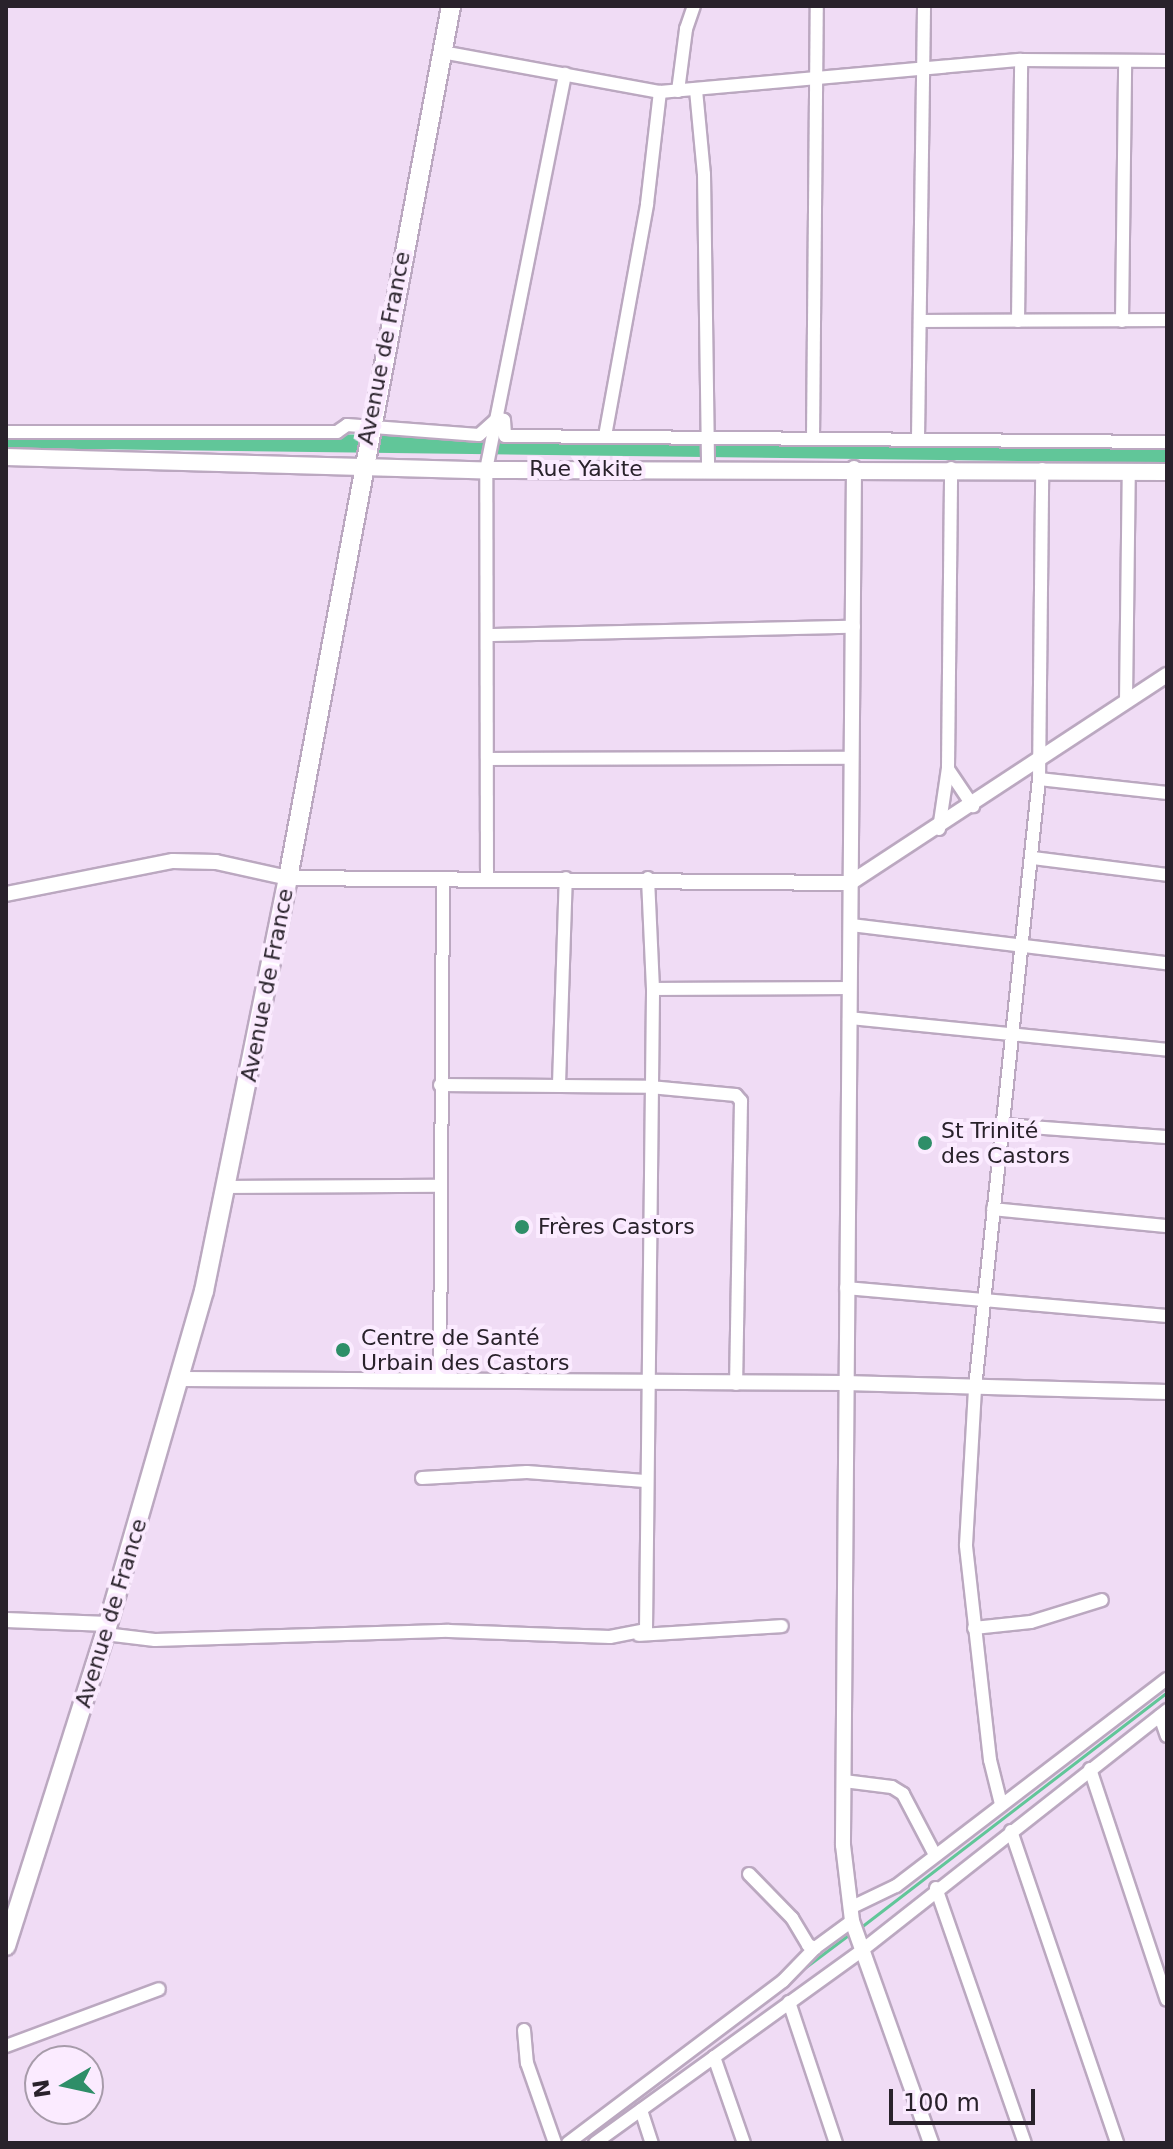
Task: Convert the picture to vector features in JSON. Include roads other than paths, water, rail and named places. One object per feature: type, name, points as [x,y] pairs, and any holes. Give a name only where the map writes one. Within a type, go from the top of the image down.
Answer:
[{"type":"main road","name":"Avenue de France","points":[[6,1946],[107,1629],[182,1379],[227,1187],[288,878],[368,429],[451,6]]},
{"type":"main road","name":"Rue Yakite","points":[[6,457],[363,460],[486,467],[951,468],[1167,472]]},
{"type":"street","points":[[678,91],[686,29],[694,6]]},
{"type":"street","points":[[813,439],[817,6]]},
{"type":"street","points":[[918,438],[924,6]]},
{"type":"street","points":[[442,52],[660,92],[923,66],[1021,60],[1167,61]]},
{"type":"street","points":[[1018,321],[1021,60]]},
{"type":"street","points":[[1122,321],[1125,61]]},
{"type":"street","points":[[487,878],[486,467],[565,74]]},
{"type":"street","points":[[696,90],[704,174],[708,469]]},
{"type":"street","points":[[605,436],[647,204],[660,92]]},
{"type":"street","points":[[921,321],[1167,320]]},
{"type":"street","points":[[6,432],[337,432],[347,425],[368,429],[479,435],[498,418]]},
{"type":"street","points":[[498,418],[504,420],[505,436],[1167,442]]},
{"type":"street","points":[[854,468],[844,1781],[851,1914],[860,1948],[931,2143]]},
{"type":"street","points":[[939,829],[948,768],[951,468]]},
{"type":"street","points":[[1001,1804],[990,1760],[985,1676],[974,1628],[966,1545],[975,1388],[1024,950],[1039,779],[1042,469]]},
{"type":"street","points":[[1126,701],[1129,471]]},
{"type":"street","points":[[488,635],[854,627]]},
{"type":"street","points":[[6,894],[173,861],[216,862],[288,878],[648,878],[850,883],[939,829],[1167,675]]},
{"type":"street","points":[[487,759],[851,758]]},
{"type":"street","points":[[948,768],[973,806]]},
{"type":"street","points":[[1039,779],[1167,793]]},
{"type":"street","points":[[1033,858],[1167,875]]},
{"type":"street","points":[[559,1084],[566,878]]},
{"type":"street","points":[[639,1635],[648,1621],[645,1384],[653,989],[648,878]]},
{"type":"street","points":[[440,1380],[437,1186],[443,879]]},
{"type":"street","points":[[851,925],[1024,950],[1167,963]]},
{"type":"street","points":[[653,989],[849,988]]},
{"type":"street","points":[[849,1018],[1167,1050]]},
{"type":"street","points":[[440,1085],[650,1087],[729,1094],[741,1101],[736,1384]]},
{"type":"street","points":[[1003,1125],[1167,1137]]},
{"type":"street","points":[[227,1187],[437,1186]]},
{"type":"street","points":[[993,1209],[1167,1226]]},
{"type":"street","points":[[846,1288],[1167,1316]]},
{"type":"street","points":[[182,1379],[845,1383],[1167,1392]]},
{"type":"street","points":[[422,1478],[527,1472],[645,1481]]},
{"type":"street","points":[[974,1628],[1031,1622],[1102,1600]]},
{"type":"street","points":[[6,1620],[107,1629],[155,1640],[449,1631],[474,1635],[639,1635],[782,1626]]},
{"type":"street","points":[[568,2143],[783,1981],[851,1914],[896,1886],[934,1853],[1001,1804],[1024,1792],[1167,1679]]},
{"type":"street","points":[[595,2143],[789,2002],[1164,1713],[1167,1736]]},
{"type":"street","points":[[1090,1769],[1167,2000]]},
{"type":"street","points":[[844,1781],[892,1787],[903,1794],[934,1853]]},
{"type":"street","points":[[1011,1831],[1117,2143]]},
{"type":"street","points":[[749,1874],[815,1948]]},
{"type":"street","points":[[936,1888],[1025,2143]]},
{"type":"street","points":[[6,2046],[159,1989]]},
{"type":"street","points":[[789,2002],[836,2143]]},
{"type":"street","points":[[524,2030],[527,2063],[555,2143]]},
{"type":"street","points":[[714,2057],[744,2143]]},
{"type":"street","points":[[641,2110],[652,2143]]},
{"type":"waterway","points":[[6,439],[1167,454]]},
{"type":"waterway","points":[[861,1927],[1167,1692]]},
{"type":"waterway","points":[[803,1969],[851,1933]]},
{"type":"place","name":"St Trinité des Castors","points":[[925,1143]]},
{"type":"place","name":"Frères Castors","points":[[522,1227]]},
{"type":"place","name":"Centre de Santé Urbain des Castors","points":[[343,1350]]}]
